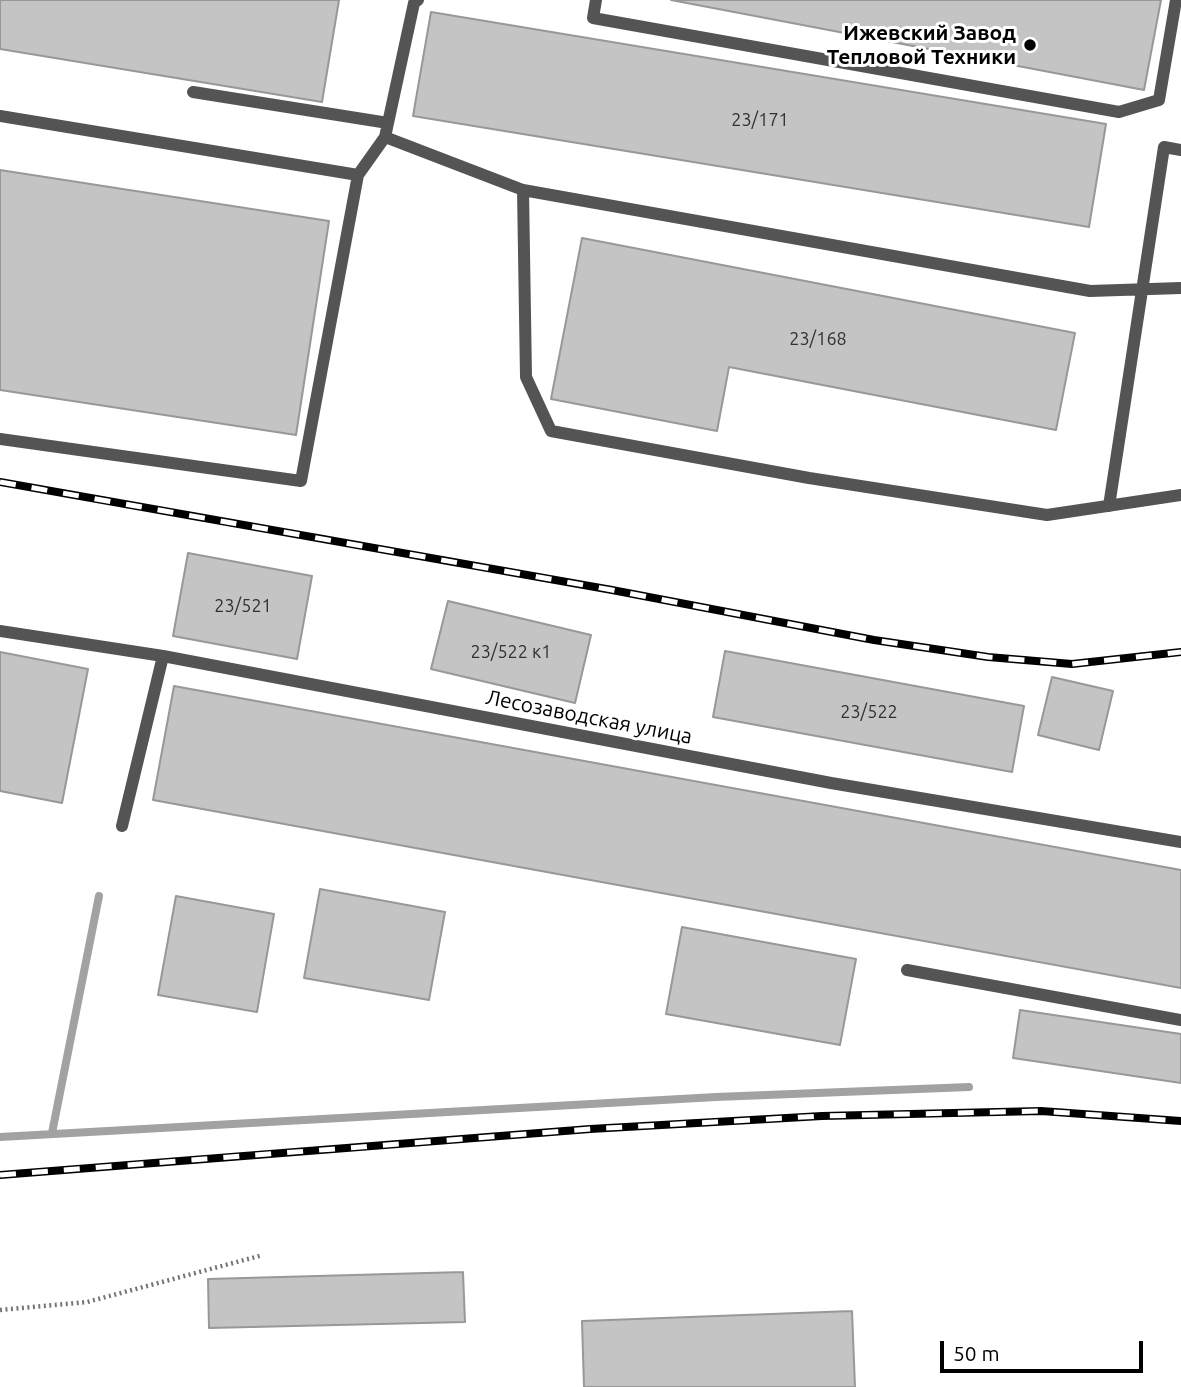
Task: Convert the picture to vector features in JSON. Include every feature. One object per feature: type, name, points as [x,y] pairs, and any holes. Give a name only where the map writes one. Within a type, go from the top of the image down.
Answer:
[{"type":"lane","points":[[596,0],[593,18],[1119,112],[1159,100],[1176,0]]},
{"type":"lane","points":[[0,439],[301,481],[358,175],[385,137],[413,1]]},
{"type":"lane","points":[[193,92],[388,123]]},
{"type":"lane","points":[[0,116],[358,175]]},
{"type":"lane","points":[[385,137],[523,190],[1090,291],[1181,288]]},
{"type":"lane","points":[[1109,506],[1164,147],[1181,150]]},
{"type":"lane","points":[[523,190],[526,377],[551,430],[809,478],[1047,514],[1181,495]]},
{"type":"lane","name":"Лесозаводская улица","points":[[0,631],[163,656],[817,781],[1181,842]]},
{"type":"lane","points":[[122,826],[163,656]]},
{"type":"lane","points":[[907,970],[1181,1020]]},
{"type":"path","points":[[0,1310],[87,1302],[263,1255]]},
{"type":"building","points":[[0,0],[339,0],[322,102],[0,49]]},
{"type":"building","name":"Ижевский Завод Тепловой Техники","points":[[671,0],[1161,0],[1144,90]]},
{"type":"building","points":[[431,12],[1106,124],[1089,227],[413,116]]},
{"type":"building","points":[[0,170],[329,221],[296,435],[0,390]]},
{"type":"building","points":[[582,238],[1075,333],[1056,430],[729,367],[717,431],[551,399]]},
{"type":"building","points":[[188,553],[312,576],[297,659],[173,636]]},
{"type":"building","points":[[448,601],[591,635],[575,703],[431,669]]},
{"type":"building","points":[[725,651],[1024,706],[1012,772],[713,717]]},
{"type":"building","points":[[0,652],[88,669],[62,803],[0,791]]},
{"type":"building","points":[[1052,677],[1113,691],[1099,750],[1038,735]]},
{"type":"building","points":[[174,686],[1181,870],[1181,988],[153,800]]},
{"type":"building","points":[[320,889],[445,912],[429,1000],[304,978]]},
{"type":"building","points":[[176,896],[274,914],[257,1012],[158,995]]},
{"type":"building","points":[[682,927],[856,959],[840,1045],[666,1014]]},
{"type":"building","points":[[1020,1010],[1181,1034],[1181,1083],[1013,1058]]},
{"type":"building","points":[[463,1272],[465,1322],[209,1328],[208,1279]]},
{"type":"building","points":[[852,1311],[855,1387],[584,1387],[582,1321]]},
{"type":"waterway","points":[[52,1133],[99,896]]},
{"type":"waterway","points":[[0,1137],[716,1097],[969,1087]]},
{"type":"railway","points":[[0,482],[612,590],[874,640],[988,657],[1072,664],[1181,652]]},
{"type":"railway","points":[[0,1175],[590,1129],[822,1116],[1041,1111],[1181,1121]]},
{"type":"place","name":"Ижевский Завод Тепловой Техники","points":[[1030,45]]}]
